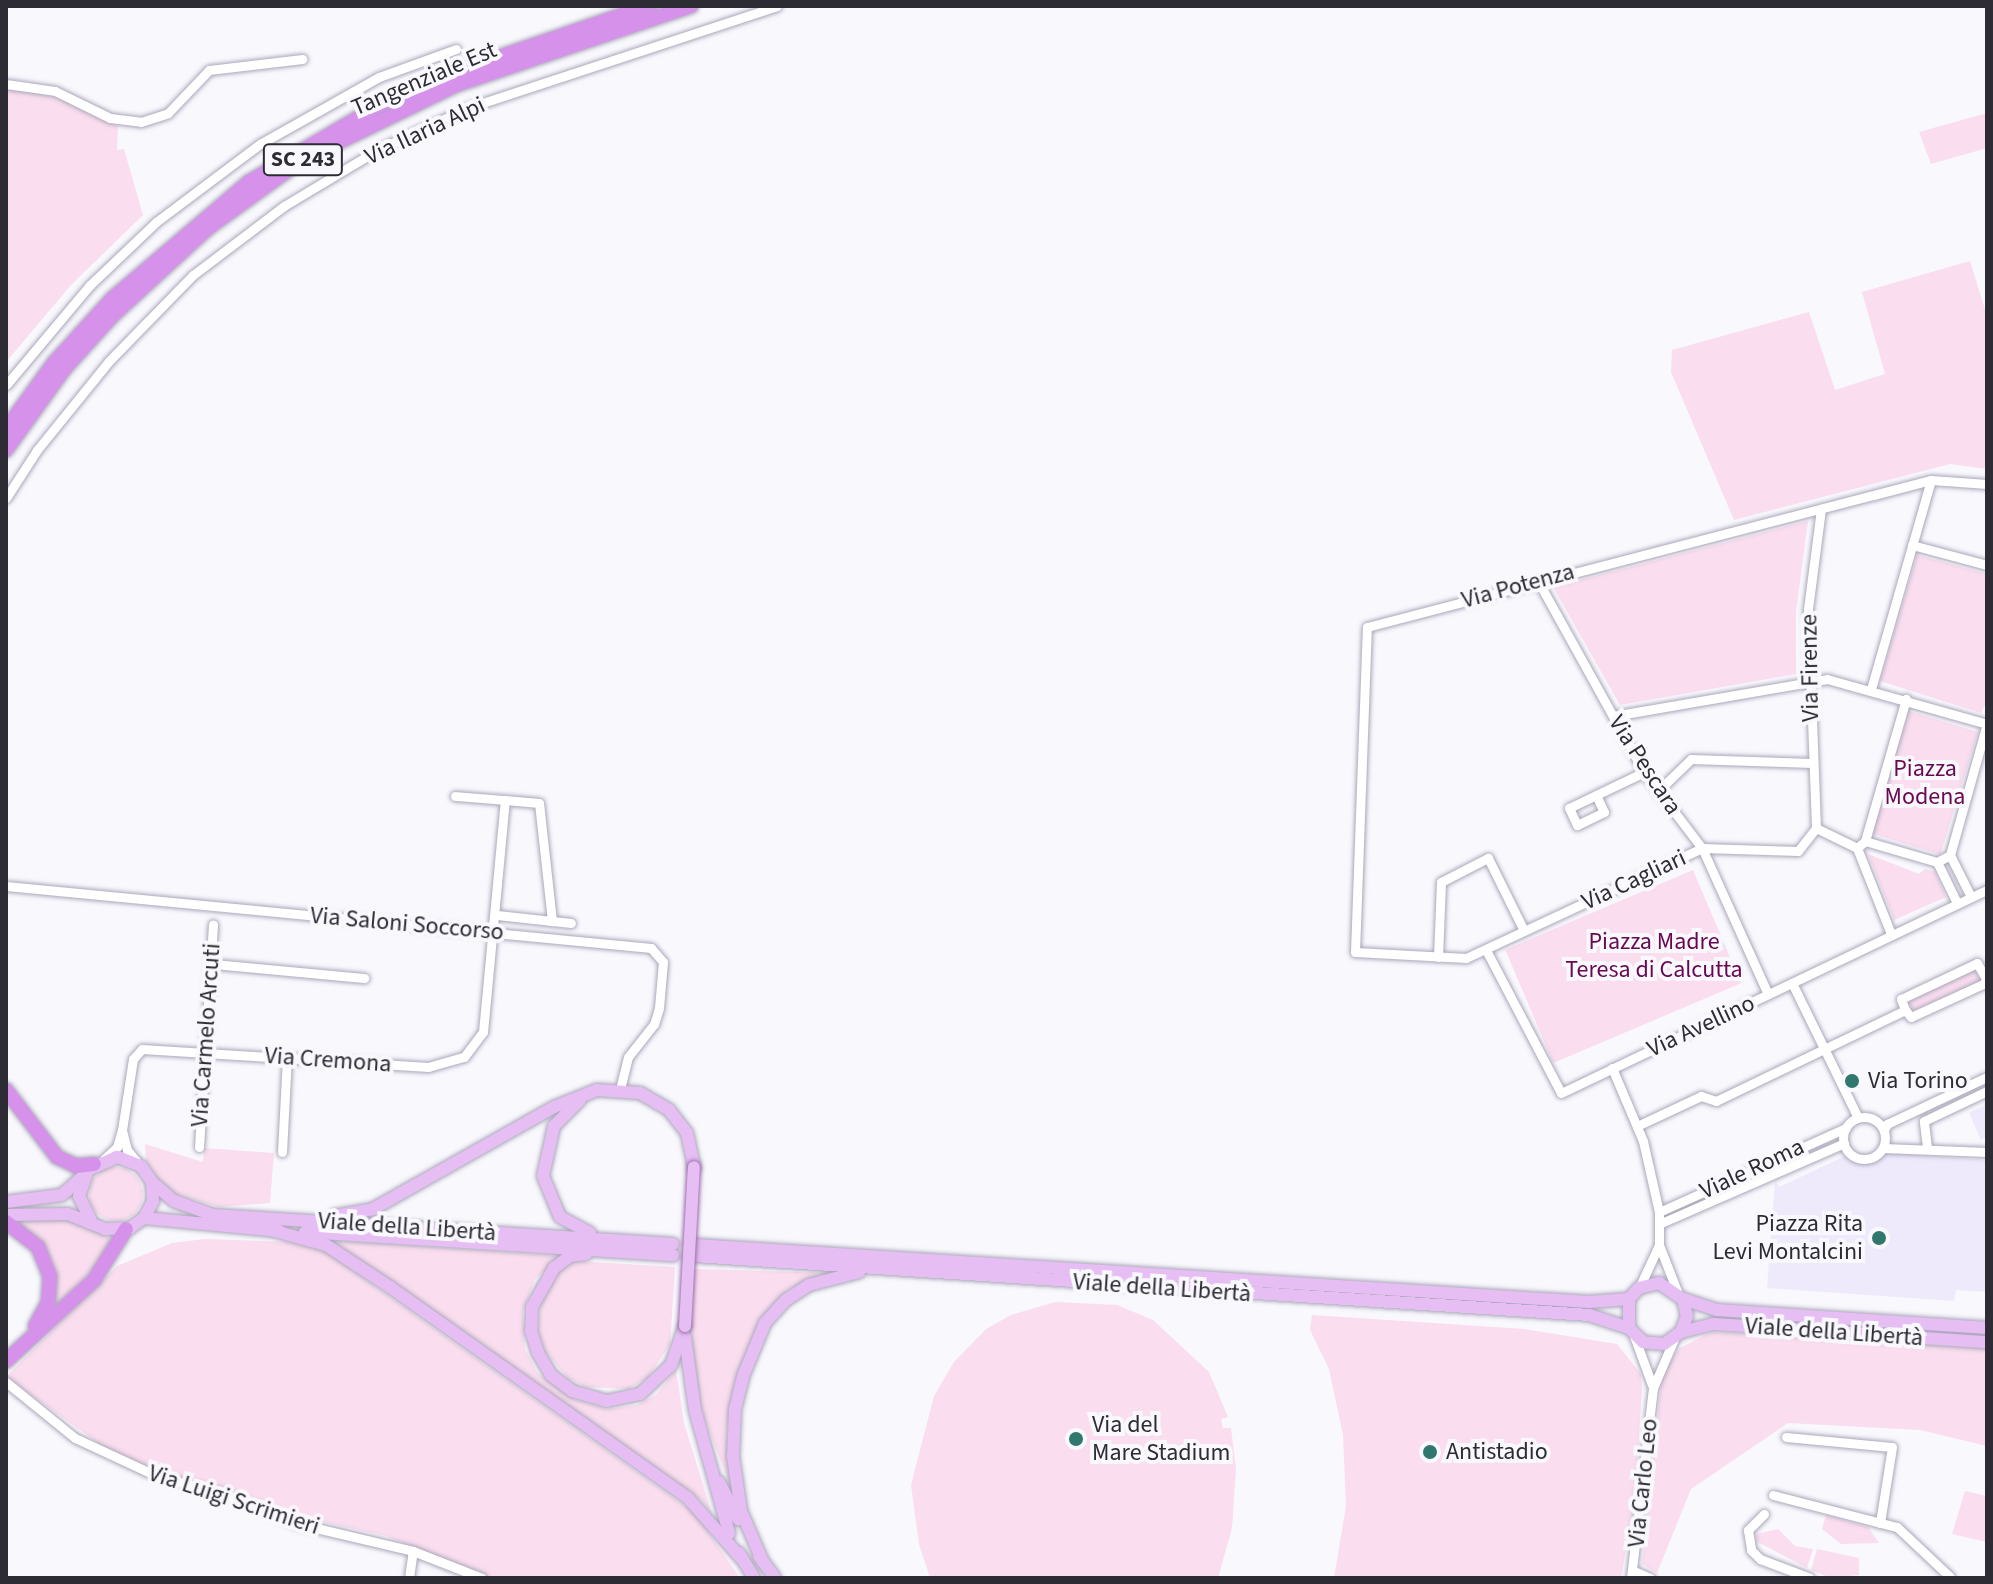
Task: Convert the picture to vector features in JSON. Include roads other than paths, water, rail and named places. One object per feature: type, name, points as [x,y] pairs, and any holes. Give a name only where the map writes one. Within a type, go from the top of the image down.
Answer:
[{"type":"highway","name":"Tangenziale Est","points":[[6,429],[54,363],[113,298],[249,182],[392,99],[455,72],[649,6]]},
{"type":"highway","name":"Tangenziale Est","points":[[6,450],[65,368],[113,315],[208,228],[302,160],[456,85],[691,6]]},
{"type":"highway","points":[[6,1090],[57,1157],[76,1166],[94,1166]]},
{"type":"highway","points":[[6,1222],[38,1247],[51,1289],[43,1315],[6,1361]]},
{"type":"highway","points":[[6,1361],[94,1280],[126,1229]]},
{"type":"main road","points":[[239,1216],[341,1216],[373,1209],[561,1103],[597,1090],[620,1089],[655,1100],[679,1120],[694,1167],[685,1326],[687,1373],[723,1521],[754,1578]]},
{"type":"main road","points":[[597,1090],[570,1108],[549,1138],[542,1163],[552,1205],[577,1230],[673,1249]]},
{"type":"main road","points":[[6,1202],[62,1195],[94,1166],[123,1157],[140,1165]]},
{"type":"main road","name":"Viale della Libertà","points":[[140,1165],[152,1182],[186,1207],[239,1216],[673,1249]]},
{"type":"main road","points":[[91,1221],[79,1196],[94,1166]]},
{"type":"main road","points":[[6,1215],[68,1214],[105,1229],[126,1229],[144,1218],[153,1201],[152,1182]]},
{"type":"main road","name":"Viale della Libertà","points":[[144,1218],[271,1230],[673,1249]]},
{"type":"main road","points":[[271,1230],[326,1245],[390,1287],[688,1498],[741,1558]]},
{"type":"main road","points":[[673,1249],[581,1254],[563,1260],[537,1294],[531,1331],[551,1375],[572,1391],[607,1401],[640,1394],[661,1377],[685,1326]]},
{"type":"main road","name":"Viale della Libertà","points":[[1629,1299],[1589,1302],[694,1251],[885,1269],[1589,1315],[1632,1332],[1654,1345],[1714,1324],[1987,1342]]},
{"type":"main road","points":[[763,1562],[741,1511],[733,1457],[735,1409],[754,1346],[772,1314],[800,1290],[829,1278],[885,1269]]},
{"type":"main road","name":"Viale della Libertà","points":[[1639,1288],[1659,1283],[1717,1310],[1987,1328]]},
{"type":"main road","points":[[1632,1332],[1629,1299],[1639,1288]]},
{"type":"main road","points":[[1678,1336],[1687,1316],[1680,1295]]},
{"type":"main road","points":[[707,1453],[763,1562],[775,1578]]},
{"type":"street","name":"Via Ilaria Alpi","points":[[6,498],[37,450],[109,361],[193,275],[284,206],[379,149],[470,107],[777,6]]},
{"type":"street","points":[[6,385],[90,285],[156,222],[260,144],[379,77],[456,49]]},
{"type":"street","points":[[6,84],[55,91],[110,118],[141,122],[168,113],[209,70],[302,59]]},
{"type":"street","points":[[1871,689],[1931,480]]},
{"type":"street","name":"Via Potenza","points":[[1355,952],[1367,627],[1931,480],[1987,484]]},
{"type":"street","name":"Via Firenze","points":[[1816,828],[1808,609],[1821,509]]},
{"type":"street","points":[[1912,545],[1987,565]]},
{"type":"street","name":"Via Pescara","points":[[1538,581],[1644,772],[1702,848],[1768,994]]},
{"type":"street","points":[[1613,716],[1827,679],[1987,723],[1950,855],[1971,897]]},
{"type":"street","points":[[1891,934],[1861,844],[1906,699]]},
{"type":"street","points":[[1658,791],[1691,759],[1813,763]]},
{"type":"street","points":[[1596,795],[1644,772]]},
{"type":"street","points":[[455,796],[539,803],[552,921]]},
{"type":"street","name":"Via Cremona","points":[[94,1166],[117,1147],[137,1053],[207,1052],[428,1067],[464,1057],[483,1032],[496,932],[505,800]]},
{"type":"street","points":[[1816,828],[1861,844],[1937,862],[1950,855]]},
{"type":"street","name":"Via Cagliari","points":[[1355,952],[1466,958],[1702,848],[1798,851],[1816,828]]},
{"type":"street","points":[[1438,957],[1441,882],[1488,858],[1524,931]]},
{"type":"street","points":[[1937,862],[1957,903]]},
{"type":"street","name":"Via Saloni Soccorso","points":[[6,886],[651,948],[661,955],[657,1018],[634,1045],[620,1089]]},
{"type":"street","name":"Via Avellino","points":[[1486,950],[1561,1093],[1987,890]]},
{"type":"street","points":[[497,915],[571,923]]},
{"type":"street","name":"Via Carmelo Arcuti","points":[[199,1147],[213,964],[213,924]]},
{"type":"street","points":[[213,964],[364,978]]},
{"type":"street","points":[[1980,965],[1987,980],[1983,984],[1911,1017],[1905,1010],[1901,999],[1980,965]]},
{"type":"street","points":[[1792,983],[1858,1118],[1873,1119],[1884,1130]]},
{"type":"street","points":[[1637,1126],[1701,1096],[1716,1101],[1905,1010]]},
{"type":"street","points":[[282,1152],[287,1058]]},
{"type":"street","points":[[1612,1068],[1637,1126],[1659,1212],[1659,1245],[1680,1295]]},
{"type":"street","points":[[1883,1148],[1887,1124],[1987,1077]]},
{"type":"street","points":[[1927,1147],[1924,1121],[1987,1091]]},
{"type":"street","name":"Viale Roma","points":[[1659,1212],[1846,1128],[1858,1118]]},
{"type":"street","points":[[1846,1128],[1844,1143],[1862,1159],[1883,1148],[1927,1147],[1987,1152]]},
{"type":"street","points":[[122,1130],[127,1150],[140,1165]]},
{"type":"street","name":"Viale Roma","points":[[1659,1224],[1844,1143]]},
{"type":"street","points":[[1639,1288],[1659,1245]]},
{"type":"street","name":"Via Carlo Leo","points":[[1632,1332],[1653,1388]]},
{"type":"street","name":"Via Carlo Leo","points":[[1632,1574],[1653,1388],[1678,1336]]},
{"type":"street","name":"Via Luigi Scrimieri","points":[[8,1389],[96,1451],[157,1476],[222,1493],[295,1523],[413,1551],[482,1578]]},
{"type":"street","points":[[1786,1437],[1892,1447],[1880,1523]]},
{"type":"street","points":[[1773,1495],[1897,1527],[1950,1578],[1958,1578]]},
{"type":"street","points":[[1764,1514],[1748,1530],[1751,1550],[1760,1559],[1810,1578]]},
{"type":"street","points":[[409,1578],[413,1551]]},
{"type":"street","points":[[1632,1574],[1650,1578]]},
{"type":"place","name":"Via Torino","points":[[1852,1081]]},
{"type":"place","name":"Piazza Rita Levi Montalcini","points":[[1879,1238]]},
{"type":"place","name":"Via del Mare Stadium","points":[[1076,1439]]},
{"type":"place","name":"Antistadio","points":[[1430,1452]]},
{"type":"park label","name":"Piazza Modena","points":[[1925,783]]},
{"type":"park label","name":"Piazza Madre Teresa di Calcutta","points":[[1654,956]]}]
